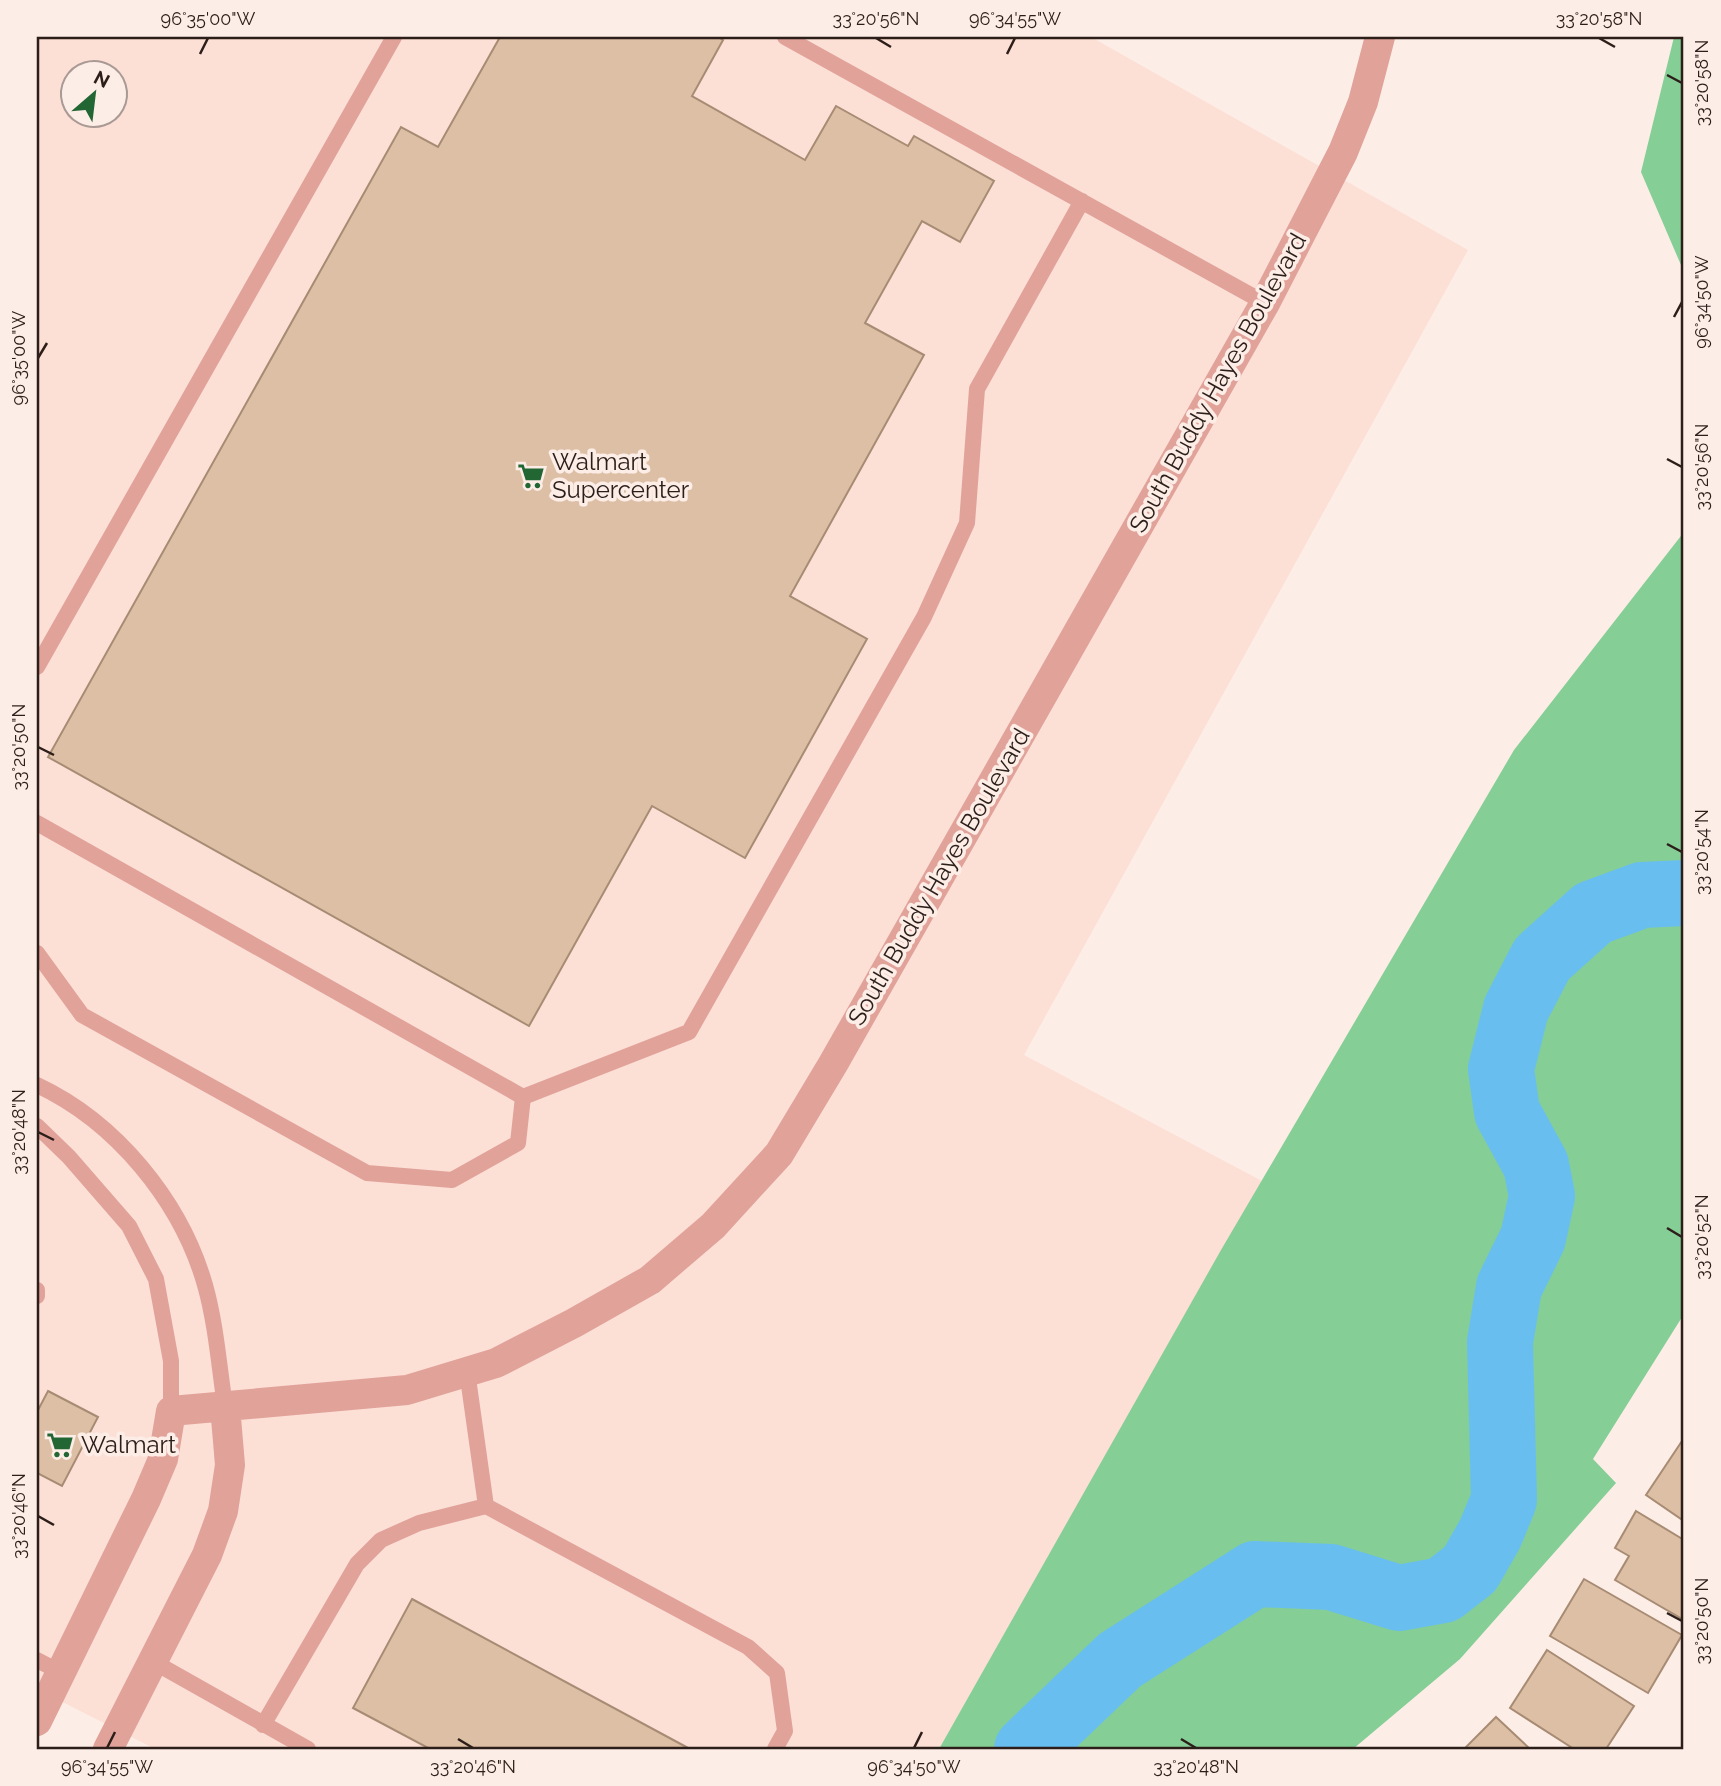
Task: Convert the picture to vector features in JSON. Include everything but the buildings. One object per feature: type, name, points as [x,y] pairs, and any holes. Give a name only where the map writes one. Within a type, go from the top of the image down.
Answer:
[{"type":"street","name":"South Buddy Hayes Boulevard","points":[[171,1411],[407,1390],[496,1363],[650,1280],[712,1226],[779,1154],[840,1052],[1265,303],[1343,152],[1363,102],[1380,37]]},
{"type":"street","points":[[108,1749],[207,1555],[223,1511],[230,1465],[225,1406]]},
{"type":"street","points":[[37,1721],[48,1666],[146,1499],[163,1459],[171,1411]]},
{"type":"lane","points":[[37,667],[394,37]]},
{"type":"lane","points":[[785,37],[1265,303]]},
{"type":"lane","points":[[523,1097],[689,1032],[924,617],[967,523],[977,389],[1082,201]]},
{"type":"lane","points":[[37,823],[523,1097]]},
{"type":"lane","points":[[37,953],[82,1015],[367,1172],[452,1180],[518,1143],[523,1097]]},
{"type":"lane","points":[[38,1089],[75,1107],[109,1133],[144,1170],[187,1235],[205,1284],[225,1406]]},
{"type":"lane","points":[[37,1126],[69,1157],[129,1226],[156,1279],[171,1361],[171,1411]]},
{"type":"lane","points":[[37,1290],[37,1296]]},
{"type":"lane","points":[[467,1371],[486,1506]]},
{"type":"lane","points":[[263,1725],[357,1564],[365,1556],[382,1540],[419,1523],[486,1506],[748,1647],[777,1673],[785,1731],[775,1749]]},
{"type":"lane","points":[[152,1661],[308,1749]]},
{"type":"shaded area","points":[[37,37],[1091,37],[1468,250],[1024,1055],[1262,1181],[939,1749],[155,1749],[37,1689]]},
{"type":"green space","points":[[1674,37],[1684,37],[1684,272],[1641,172]]},
{"type":"green space","points":[[1684,532],[1684,1314],[1593,1459],[1616,1483],[1460,1659],[1353,1749],[939,1749],[1221,1250],[1514,750]]},
{"type":"waterway","points":[[1027,1749],[1120,1660],[1255,1574],[1331,1577],[1399,1598],[1443,1590],[1470,1569],[1490,1534],[1504,1500],[1500,1342],[1509,1287],[1533,1238],[1542,1196],[1536,1165],[1507,1112],[1501,1069],[1516,1009],[1542,959],[1593,913],[1642,895],[1684,893]]},
{"type":"place","name":"Walmart Supercenter","points":[[531,476]]},
{"type":"place","name":"Walmart","points":[[60,1445]]}]
